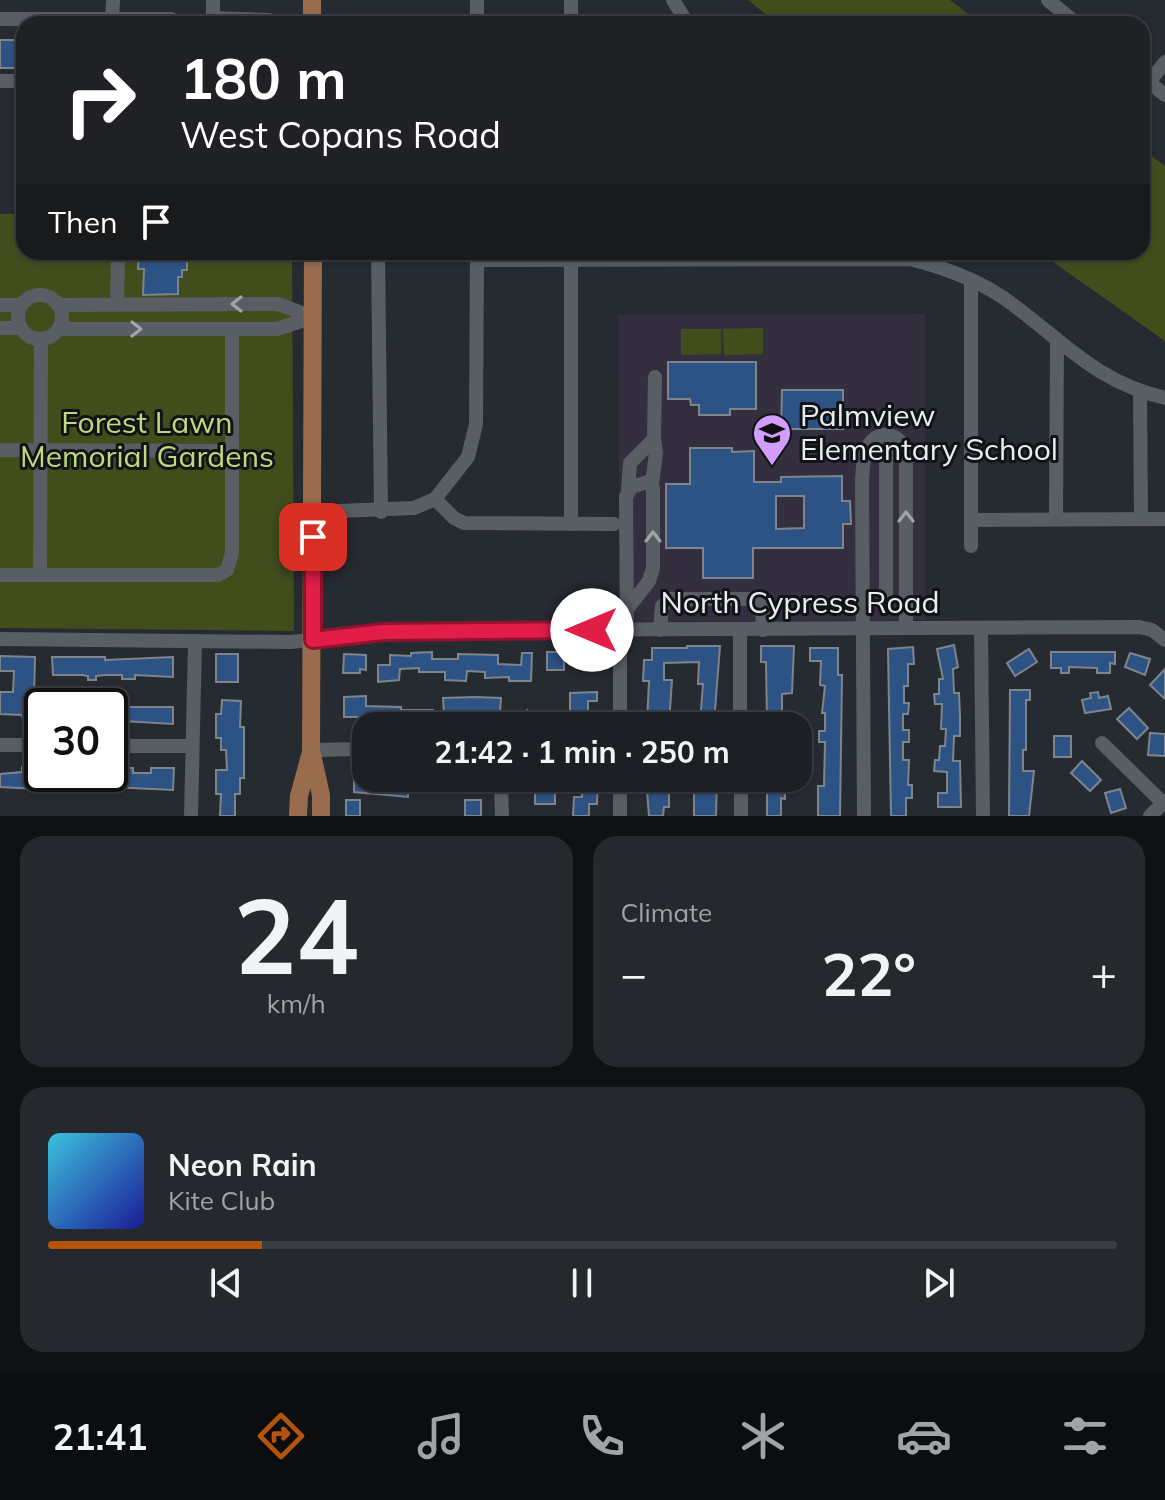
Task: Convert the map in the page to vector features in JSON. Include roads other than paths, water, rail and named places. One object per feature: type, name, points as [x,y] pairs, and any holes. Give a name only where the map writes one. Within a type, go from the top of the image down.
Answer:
[{"type":"main road","points":[[313,260],[311,750],[321,795],[321,816]]},
{"type":"main road","points":[[298,816],[299,796],[311,750]]},
{"type":"street","points":[[1048,0],[1067,16]]},
{"type":"street","points":[[1150,76],[1165,62]]},
{"type":"street","points":[[117,304],[118,260]]},
{"type":"street","points":[[378,260],[381,512]]},
{"type":"street","points":[[313,512],[381,512],[414,508],[435,499],[468,457],[476,424],[477,260]]},
{"type":"street","points":[[571,260],[571,524]]},
{"type":"street","points":[[914,260],[944,268],[971,280],[1011,303],[1057,343],[1099,372],[1140,392],[1165,398]]},
{"type":"street","points":[[971,280],[971,546]]},
{"type":"street","points":[[42,295],[50,297],[58,305],[62,315],[54,334],[41,339],[27,335],[21,328],[17,317],[21,305],[28,298],[42,295]]},
{"type":"street","points":[[58,305],[278,304],[313,317]]},
{"type":"street","points":[[0,305],[21,305]]},
{"type":"street","points":[[58,329],[277,329],[313,317]]},
{"type":"street","points":[[0,328],[21,328]]},
{"type":"street","points":[[0,575],[218,575],[227,570],[232,553],[232,329]]},
{"type":"street","points":[[40,575],[41,339]]},
{"type":"street","points":[[1056,519],[1057,343]]},
{"type":"street","points":[[621,712],[624,630],[628,608],[649,581],[653,568],[655,377]]},
{"type":"street","points":[[1140,392],[1141,519]]},
{"type":"street","points":[[886,435],[886,596]]},
{"type":"street","points":[[864,816],[862,480],[865,457],[873,439],[886,435],[904,444],[906,452],[906,628]]},
{"type":"street","points":[[628,608],[630,463],[654,439]]},
{"type":"street","points":[[0,450],[232,451]]},
{"type":"street","points":[[628,491],[640,482],[652,484]]},
{"type":"street","points":[[435,499],[454,518],[464,523],[614,524]]},
{"type":"street","points":[[971,520],[1165,519]]},
{"type":"street","points":[[626,582],[641,591]]},
{"type":"street","points":[[863,596],[906,595]]},
{"type":"street","points":[[660,630],[662,606],[670,599],[725,599],[758,601],[762,606],[763,630]]},
{"type":"street","name":"North Cypress Road","points":[[0,639],[195,642],[313,640],[383,632],[1139,627],[1152,630],[1165,640]]},
{"type":"street","points":[[981,628],[983,816]]},
{"type":"street","points":[[740,630],[740,712]]},
{"type":"street","points":[[191,816],[195,642]]},
{"type":"street","points":[[1102,743],[1164,802],[1150,816]]},
{"type":"street","points":[[0,745],[24,745]]},
{"type":"street","points":[[128,746],[191,746]]},
{"type":"street","points":[[311,750],[352,749]]},
{"type":"street","points":[[501,792],[502,816]]},
{"type":"street","points":[[620,792],[620,816]]},
{"type":"street","points":[[741,792],[741,816]]},
{"type":"place","name":"Palmview Elementary School","points":[[772,467]]},
{"type":"park label","name":"Forest Lawn Memorial Gardens","points":[[147,440]]}]
